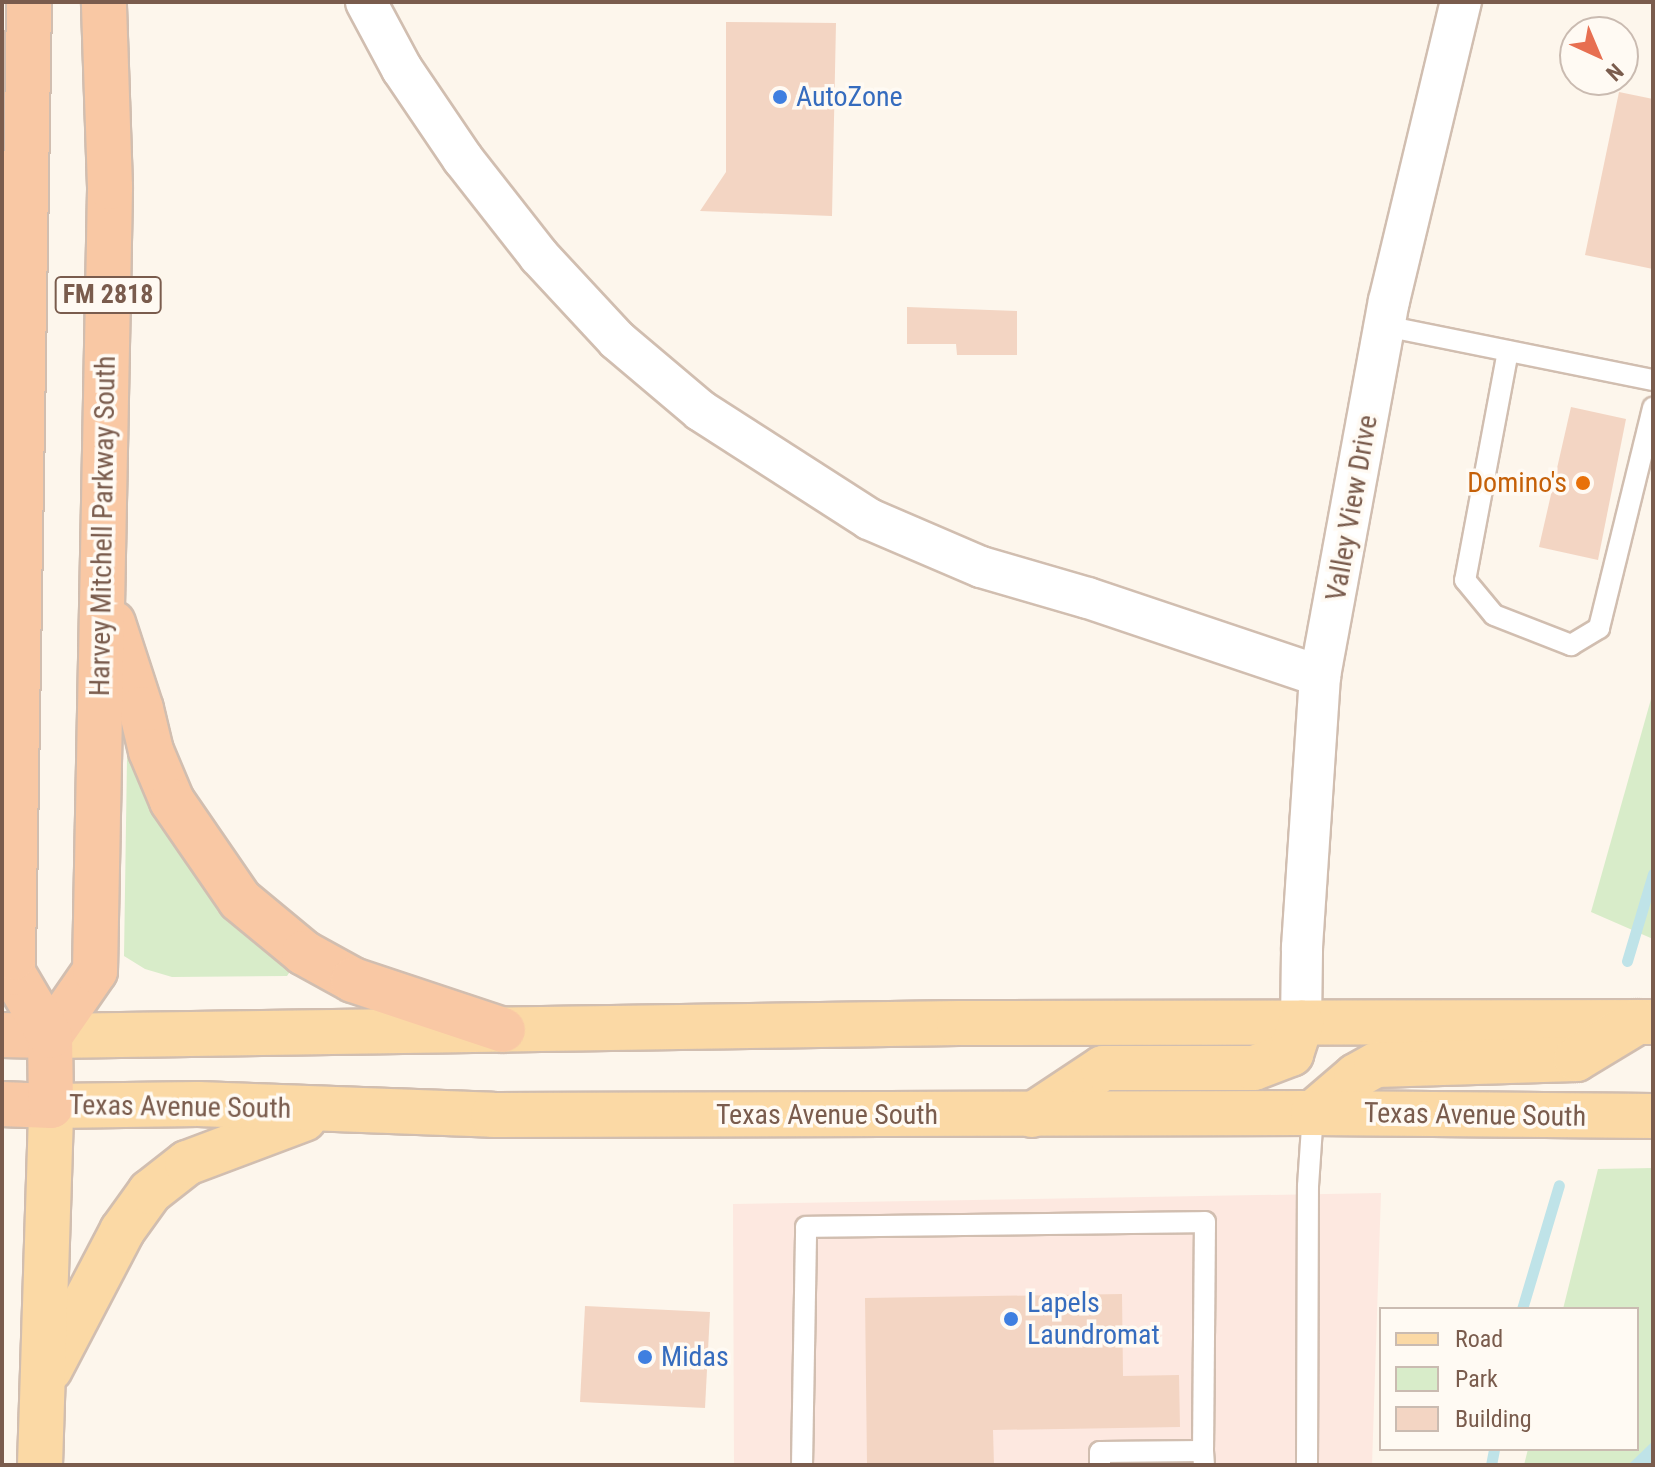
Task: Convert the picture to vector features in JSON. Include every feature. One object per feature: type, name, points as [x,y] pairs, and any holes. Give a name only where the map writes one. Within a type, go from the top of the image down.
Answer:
[{"type":"highway","name":"FM 2818","points":[[29,2],[13,973],[50,1036],[51,1106]]},
{"type":"highway","name":"Harvey Mitchell Parkway South","points":[[50,1036],[95,971],[110,187],[104,2]]},
{"type":"highway","points":[[101,589],[141,709],[151,751],[172,801],[240,900],[304,953],[353,980],[503,1030]]},
{"type":"highway","points":[[2,736],[16,683]]},
{"type":"highway","points":[[2,1035],[50,1036]]},
{"type":"highway","name":"Texas Avenue South","points":[[2,1104],[51,1106]]},
{"type":"main road","points":[[50,1036],[1645,1022]]},
{"type":"main road","points":[[1313,1113],[1356,1076],[1376,1065],[1576,1059],[1645,1022]]},
{"type":"main road","points":[[1032,1115],[1103,1068],[1254,1068],[1291,1054],[1301,1023]]},
{"type":"main road","name":"Texas Avenue South","points":[[51,1106],[198,1104],[493,1115],[1313,1113],[1653,1116]]},
{"type":"main road","name":"FM 2818","points":[[40,1465],[51,1106]]},
{"type":"main road","points":[[45,1378],[122,1231],[150,1192],[187,1163],[330,1109]]},
{"type":"street","points":[[366,2],[402,69],[455,147],[539,256],[617,340],[701,411],[869,519],[981,567],[1088,598],[1320,676]]},
{"type":"street","name":"Valley View Drive","points":[[1301,1023],[1302,947],[1320,676],[1385,326],[1412,197],[1461,2]]},
{"type":"lane","points":[[1385,326],[1653,380]]},
{"type":"lane","points":[[1508,351],[1465,580],[1494,615],[1571,645],[1599,628],[1653,408]]},
{"type":"lane","points":[[1307,1465],[1308,1204],[1313,1113]]},
{"type":"lane","points":[[802,1465],[806,1227],[1205,1222],[1204,1458],[1100,1452],[1100,1465]]},
{"type":"shaded area","points":[[1381,1193],[1372,1465],[734,1465],[733,1204]]},
{"type":"green space","points":[[1653,692],[1653,939],[1591,912]]},
{"type":"green space","points":[[132,755],[173,845],[217,902],[291,970],[287,976],[172,977],[145,969],[124,956],[127,758]]},
{"type":"green space","points":[[1653,1168],[1653,1465],[1524,1465],[1528,1451],[1639,1451],[1639,1307],[1564,1307],[1598,1169]]},
{"type":"water","points":[[1653,1441],[1653,1465],[1628,1465]]},
{"type":"building","name":"AutoZone","points":[[726,22],[836,23],[832,216],[700,211],[726,172]]},
{"type":"building","points":[[1618,96],[1653,99],[1653,269],[1585,255]]},
{"type":"building","points":[[907,307],[1017,311],[1017,355],[957,355],[956,344],[907,344]]},
{"type":"building","name":"Domino's","points":[[1571,407],[1626,419],[1598,560],[1539,547]]},
{"type":"building","points":[[1122,1294],[1123,1376],[1179,1375],[1180,1427],[993,1430],[994,1465],[867,1465],[865,1298]]},
{"type":"building","name":"Midas","points":[[585,1306],[710,1312],[705,1408],[580,1402]]},
{"type":"waterway","points":[[1627,961],[1653,874]]},
{"type":"waterway","points":[[1523,1307],[1559,1185]]},
{"type":"waterway","points":[[1491,1465],[1494,1451]]},
{"type":"place","name":"AutoZone","points":[[780,97]]},
{"type":"place","name":"Domino's","points":[[1583,483]]},
{"type":"place","name":"Lapels Laundromat","points":[[1011,1319]]},
{"type":"place","name":"Midas","points":[[645,1357]]}]
